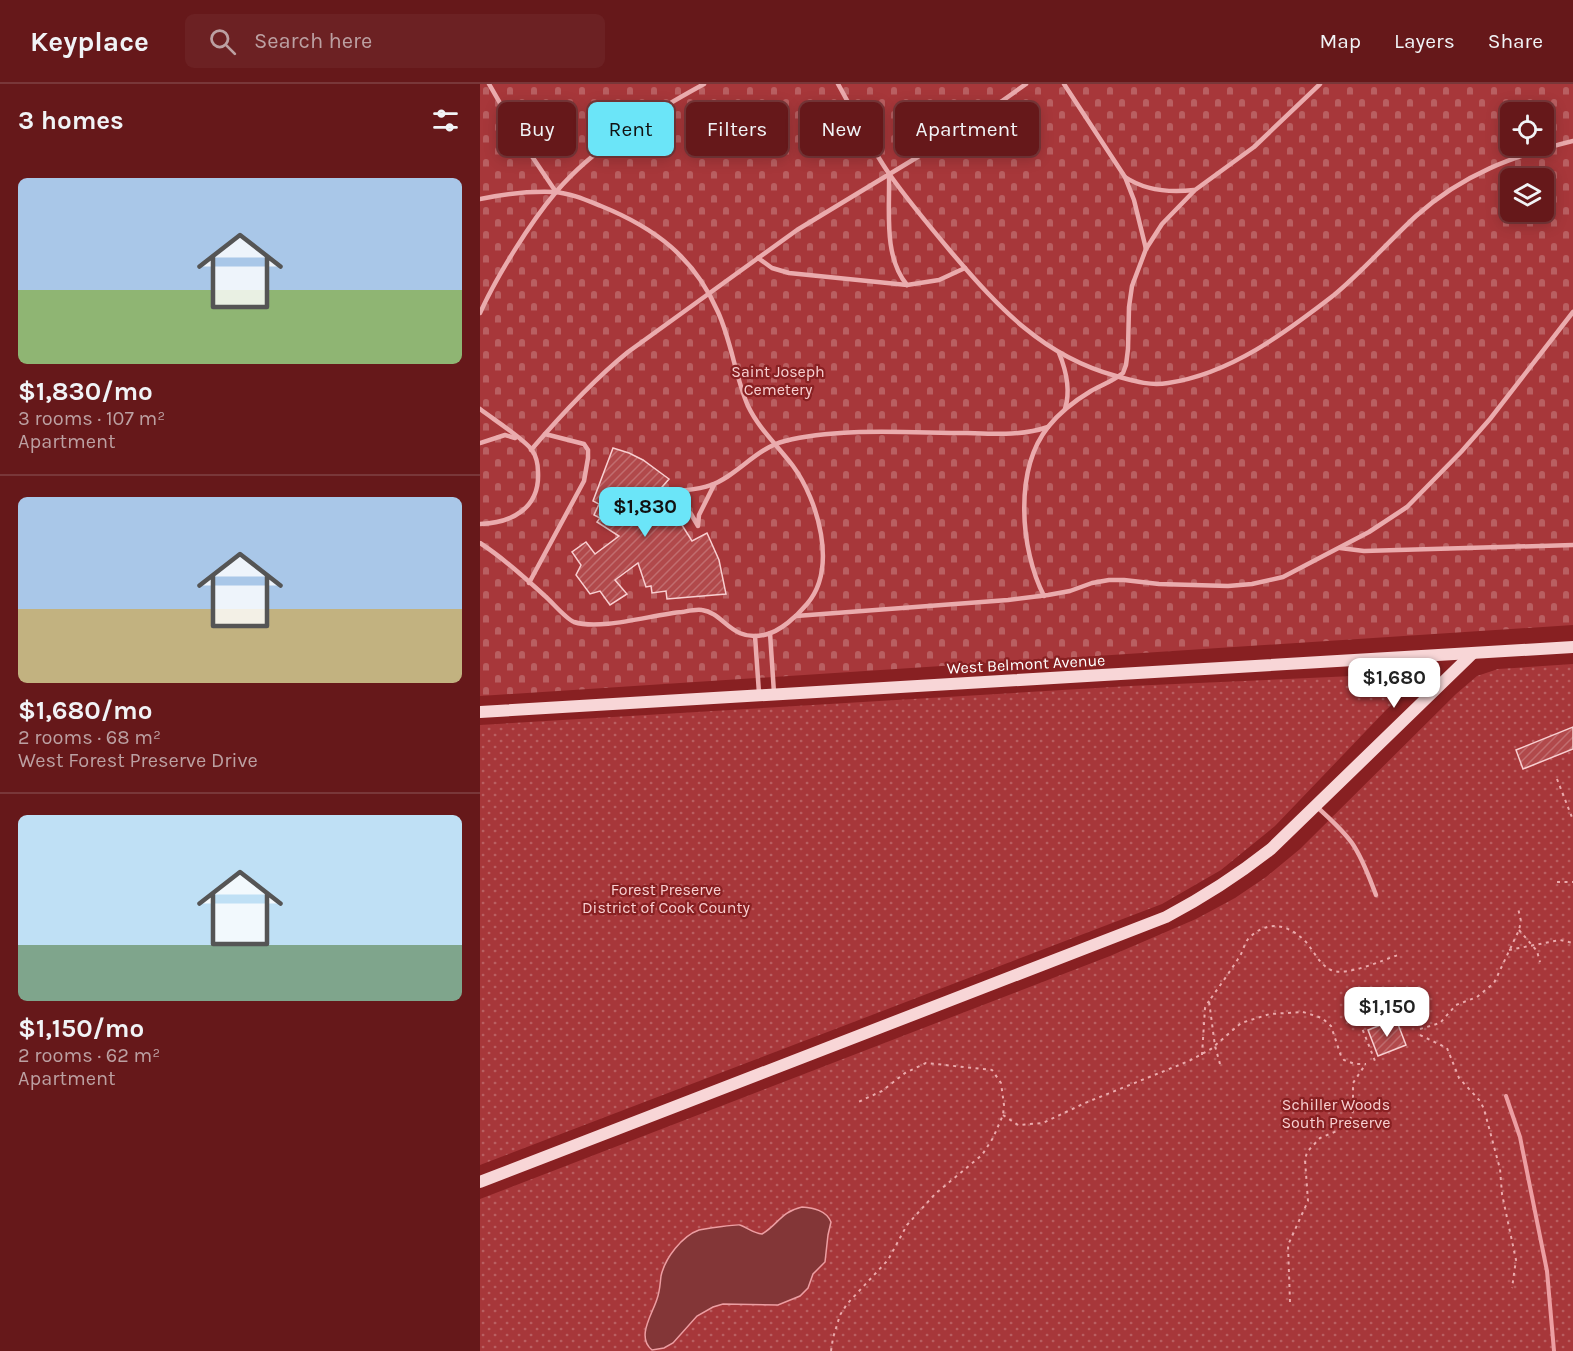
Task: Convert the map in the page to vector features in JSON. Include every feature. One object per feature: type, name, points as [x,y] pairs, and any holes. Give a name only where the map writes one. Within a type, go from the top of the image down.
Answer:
[{"type":"main road","name":"West Belmont Avenue","points":[[480,712],[1573,647]]},
{"type":"main road","points":[[480,1182],[1166,917],[1217,888],[1271,849],[1472,654]]},
{"type":"lane","points":[[489,84],[523,143],[556,192]]},
{"type":"lane","points":[[480,313],[494,284],[556,192],[605,147],[667,105],[704,84]]},
{"type":"lane","points":[[838,84],[889,174],[965,268],[1018,325],[1059,353],[1084,366],[1139,383],[1166,383],[1200,376],[1238,359],[1286,331],[1335,293],[1417,215],[1462,182],[1510,159],[1573,141]]},
{"type":"lane","points":[[531,450],[603,373],[708,293],[829,209],[954,135],[1026,84]]},
{"type":"lane","points":[[1064,84],[1125,177],[1137,211],[1146,249]]},
{"type":"lane","points":[[1044,596],[1033,573],[1024,519],[1030,465],[1038,444],[1048,427],[1064,411],[1090,392],[1123,373],[1126,365],[1132,286],[1146,249],[1162,224],[1195,190],[1254,147],[1320,84]]},
{"type":"lane","points":[[889,174],[892,259],[906,285]]},
{"type":"lane","points":[[1125,177],[1147,188],[1172,191],[1195,190]]},
{"type":"lane","points":[[480,199],[556,192],[573,195],[618,213],[653,231],[683,257],[695,271],[708,293],[725,330],[750,410],[804,482],[812,500],[823,552],[818,585],[814,595],[796,616],[770,633],[754,636],[736,632],[725,626],[715,616],[702,610],[602,624],[573,622],[480,543]]},
{"type":"lane","points":[[758,258],[772,268],[789,273],[906,285],[939,280],[965,268]]},
{"type":"lane","points":[[796,616],[1044,596],[1109,580],[1197,586],[1252,584],[1283,577],[1340,548],[1407,507],[1490,419],[1573,312]]},
{"type":"lane","points":[[1059,353],[1067,377],[1068,397],[1064,411]]},
{"type":"lane","points":[[480,409],[531,450],[538,465],[537,491],[524,510],[503,521],[480,524]]},
{"type":"lane","points":[[714,485],[699,515],[698,526],[687,509],[671,492],[714,485],[775,444],[804,437],[860,433],[1008,434],[1036,431],[1048,427]]},
{"type":"lane","points":[[529,583],[584,482],[588,458],[588,450],[584,444],[545,434]]},
{"type":"lane","points":[[480,443],[505,435],[519,439]]},
{"type":"lane","points":[[1340,548],[1364,551],[1573,545]]},
{"type":"lane","points":[[770,633],[774,696]]},
{"type":"lane","points":[[754,636],[759,697]]},
{"type":"lane","points":[[1316,806],[1353,844],[1376,895]]},
{"type":"path","points":[[1557,779],[1573,820]]},
{"type":"path","points":[[1557,882],[1573,882]]},
{"type":"path","points":[[1420,1029],[1440,1023],[1456,1005],[1477,997],[1498,977],[1520,930],[1521,921],[1518,908]]},
{"type":"path","points":[[1202,1055],[1205,1008],[1240,956],[1248,939],[1261,930],[1274,926],[1288,928],[1305,941],[1319,960],[1331,970],[1360,968],[1398,955]]},
{"type":"path","points":[[1520,930],[1537,951],[1540,962]]},
{"type":"path","points":[[1509,950],[1560,940],[1573,943]]},
{"type":"path","points":[[1209,1001],[1215,1046],[1220,1064]]},
{"type":"path","points":[[1003,1115],[1018,1125],[1043,1123],[1085,1103],[1202,1055],[1230,1031],[1250,1019],[1270,1014],[1303,1012],[1322,1018],[1330,1026],[1344,1060],[1355,1064],[1366,1064],[1353,1083],[1352,1119],[1349,1124],[1320,1138],[1307,1152],[1305,1160],[1308,1201],[1288,1245],[1290,1302]]},
{"type":"path","points":[[1360,1023],[1375,1060]]},
{"type":"path","points":[[1420,1035],[1447,1048],[1460,1078],[1484,1109],[1500,1169],[1502,1194],[1516,1260],[1512,1288]]},
{"type":"path","points":[[831,1351],[837,1323],[848,1304],[888,1260],[912,1219],[935,1194],[982,1155],[993,1138],[1003,1115],[1004,1105],[1001,1083],[992,1070],[933,1063],[914,1068],[882,1091],[856,1103]]},
{"type":"green space","name":"Saint Joseph Cemetery","points":[[480,84],[1573,84],[1573,625],[480,696]]},
{"type":"green space","name":"Schiller Woods South Preserve","points":[[1573,664],[1573,1351],[480,1351],[480,1199],[1110,956],[1196,919],[1235,898],[1266,877],[1300,849],[1456,694],[1477,676],[1498,669]]},
{"type":"green space","name":"Forest Preserve District of Cook County","points":[[1420,673],[1423,676],[1422,680],[1387,709],[1275,826],[1221,870],[1162,904],[480,1165],[480,725],[1130,686]]},
{"type":"shaded area","points":[[802,1207],[823,1212],[831,1222],[825,1262],[813,1274],[808,1288],[800,1296],[778,1305],[723,1304],[713,1307],[697,1316],[673,1343],[664,1348],[652,1350],[647,1345],[645,1332],[658,1296],[663,1269],[670,1255],[686,1237],[699,1230],[733,1225],[740,1225],[762,1234],[784,1215]]},
{"type":"building","points":[[613,448],[643,460],[669,479],[656,494],[675,514],[692,541],[707,533],[719,560],[726,594],[667,599],[666,591],[652,593],[651,586],[646,587],[638,563],[615,580],[627,594],[610,605],[600,591],[590,594],[576,575],[581,565],[572,552],[586,542],[595,554],[619,536],[597,522],[600,518],[594,515],[599,504],[593,501]]},
{"type":"building","points":[[1573,727],[1573,749],[1523,769],[1516,750]]},
{"type":"building","points":[[1396,1019],[1406,1045],[1378,1056],[1368,1030]]},
{"type":"waterway","points":[[1506,1096],[1520,1137],[1547,1271],[1554,1351]]}]
